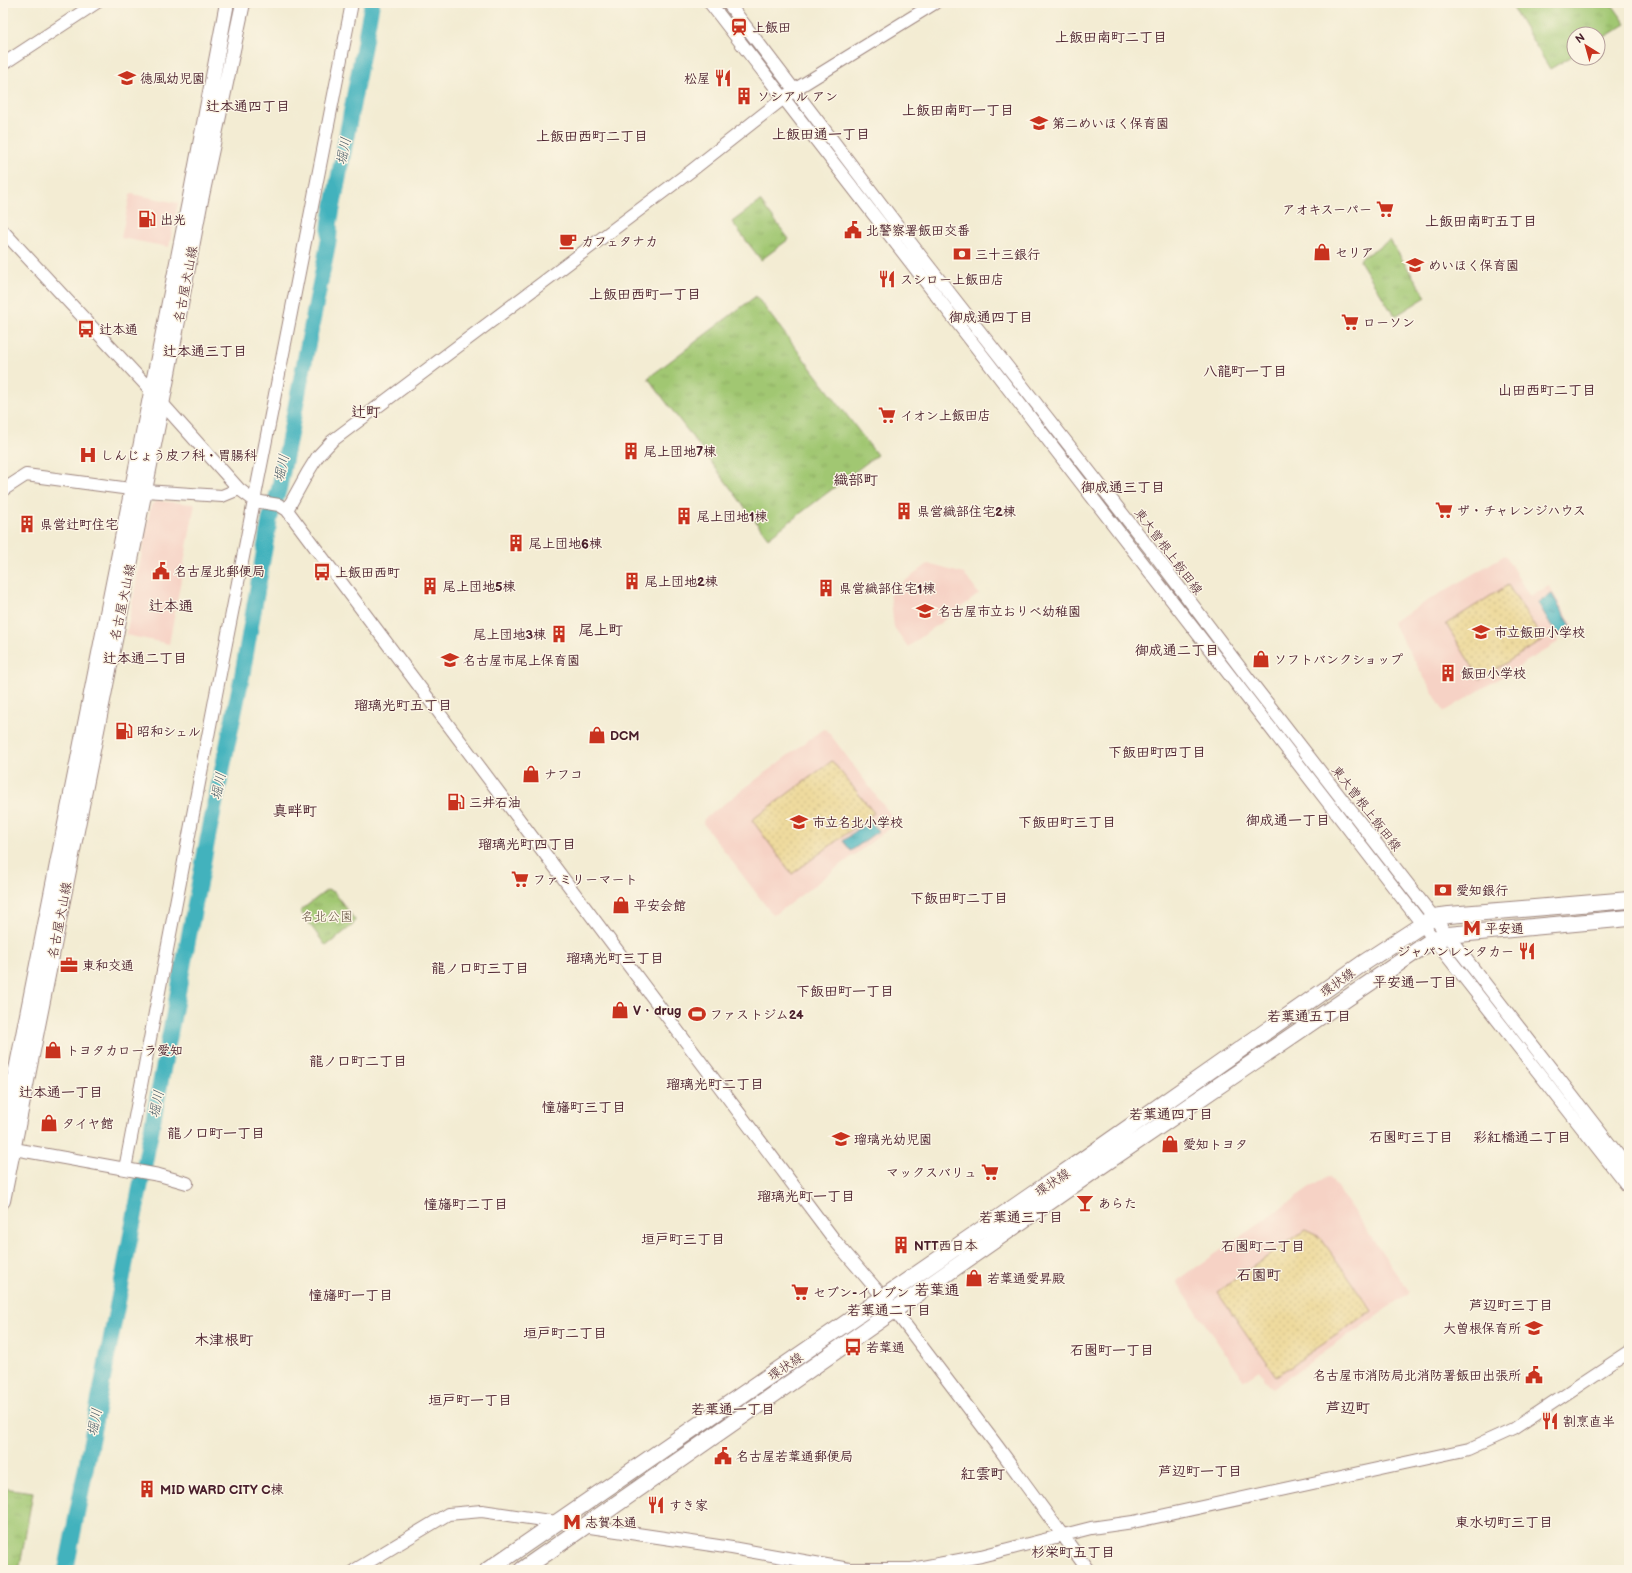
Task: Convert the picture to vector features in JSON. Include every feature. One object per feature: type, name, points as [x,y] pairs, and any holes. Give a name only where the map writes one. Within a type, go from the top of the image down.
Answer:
[{"type":"main road","name":"名古屋犬山線","points":[[3,1201],[8,1148],[138,490],[152,391],[227,3]]},
{"type":"main road","name":"名古屋犬山線","points":[[3,1135],[138,490],[162,405],[200,205],[243,3]]},
{"type":"main road","name":"環状線","points":[[488,1570],[1227,1060],[1362,964],[1428,921],[1629,900]]},
{"type":"main road","name":"環状線","points":[[522,1570],[1092,1172],[1441,937],[1629,918]]},
{"type":"street","points":[[3,64],[96,3]]},
{"type":"street","points":[[130,1169],[218,684],[259,501],[352,3]]},
{"type":"street","name":"東大曽根上飯田線","points":[[710,3],[865,204],[1441,937]]},
{"type":"street","name":"東大曽根上飯田線","points":[[728,3],[1428,921]]},
{"type":"street","points":[[283,508],[311,466],[332,441],[794,90],[935,3]]},
{"type":"street","points":[[3,231],[152,391],[162,405],[239,489],[259,501],[283,508],[836,1242],[884,1296],[998,1447],[1088,1570]]},
{"type":"street","points":[[3,490],[26,475],[138,490],[222,496],[239,489]]},
{"type":"street","points":[[1441,937],[1629,1169]]},
{"type":"street","points":[[1441,937],[1629,1188]]},
{"type":"street","points":[[8,1148],[130,1169],[187,1183]]},
{"type":"street","points":[[355,1570],[448,1514],[482,1511],[732,1548],[849,1569],[912,1569],[981,1556],[1091,1528],[1163,1516],[1469,1449],[1513,1429],[1629,1352]]},
{"type":"shaded area","points":[[132,194],[178,203],[169,247],[121,238],[130,195]]},
{"type":"shaded area","points":[[157,501],[195,504],[169,644],[126,635],[151,505]]},
{"type":"shaded area","name":"市立飯田小学校","points":[[1505,555],[1530,597],[1549,586],[1574,627],[1556,637],[1558,642],[1444,712],[1392,622]]},
{"type":"shaded area","name":"名古屋市立おりべ幼稚園","points":[[928,564],[964,574],[979,594],[908,647],[894,627],[890,592]]},
{"type":"shaded area","name":"市立名北小学校","points":[[823,729],[827,730],[895,821],[895,824],[776,914],[772,914],[703,823],[704,819]]},
{"type":"shaded area","points":[[1327,1176],[1330,1177],[1409,1291],[1407,1295],[1272,1389],[1259,1371],[1244,1381],[1177,1283],[1178,1280]]},
{"type":"green space","points":[[1510,3],[1611,3],[1626,24],[1606,36],[1606,26],[1566,26],[1566,60],[1550,69]]},
{"type":"green space","points":[[760,201],[789,239],[761,260],[732,222]]},
{"type":"green space","points":[[1390,240],[1426,297],[1397,315],[1393,314],[1360,261],[1361,258]]},
{"type":"green space","points":[[756,296],[877,455],[768,538],[648,378]]},
{"type":"green space","name":"名北公園","points":[[327,890],[334,892],[355,920],[353,925],[326,946],[300,911]]},
{"type":"green space","points":[[3,1488],[33,1492],[20,1566],[16,1568],[3,1565]]},
{"type":"sand","points":[[1508,585],[1543,640],[1480,679],[1446,624]]},
{"type":"sand","points":[[832,761],[874,813],[792,874],[752,820]]},
{"type":"sand","points":[[1305,1230],[1320,1237],[1372,1311],[1276,1376],[1217,1292]]},
{"type":"water","points":[[1552,594],[1571,626],[1557,635],[1538,603]]},
{"type":"water","points":[[870,820],[878,831],[851,851],[843,841]]},
{"type":"waterway","name":"堀川","points":[[66,1570],[209,832],[242,676],[270,518],[279,489],[329,239],[330,222],[372,3]]},
{"type":"place","name":"上飯田","points":[[739,27]]},
{"type":"place","name":"徳風幼児園","points":[[127,78]]},
{"type":"place","name":"松屋","points":[[723,78]]},
{"type":"place","name":"ソシアル アン","points":[[744,96]]},
{"type":"place","name":"第二めいほく保育園","points":[[1039,123]]},
{"type":"place","name":"アオキスーパー","points":[[1385,209]]},
{"type":"place","name":"出光","points":[[147,219]]},
{"type":"place","name":"北警察署飯田交番","points":[[853,230]]},
{"type":"place","name":"カフェタナカ","points":[[568,241]]},
{"type":"place","name":"セリア","points":[[1322,252]]},
{"type":"place","name":"三十三銀行","points":[[962,254]]},
{"type":"place","name":"めいほく保育園","points":[[1415,265]]},
{"type":"place","name":"スシロー上飯田店","points":[[887,279]]},
{"type":"place","name":"ローソン","points":[[1350,322]]},
{"type":"place","name":"辻本通","points":[[86,329]]},
{"type":"place","name":"イオン上飯田店","points":[[887,415]]},
{"type":"place","name":"尾上団地7棟","points":[[631,451]]},
{"type":"place","name":"しんじょう皮フ科・胃腸科","points":[[88,455]]},
{"type":"place","name":"ザ・チャレンジハウス","points":[[1444,510]]},
{"type":"place","name":"県営織部住宅2棟","points":[[904,511]]},
{"type":"place","name":"尾上団地1棟","points":[[684,516]]},
{"type":"place","name":"県営辻町住宅","points":[[27,524]]},
{"type":"place","name":"尾上団地6棟","points":[[516,543]]},
{"type":"place","name":"名古屋北郵便局","points":[[161,571]]},
{"type":"place","name":"上飯田西町","points":[[322,572]]},
{"type":"place","name":"尾上団地2棟","points":[[632,581]]},
{"type":"place","name":"尾上団地5棟","points":[[430,586]]},
{"type":"place","name":"県営織部住宅1棟","points":[[826,588]]},
{"type":"place","name":"名古屋市立おりべ幼稚園","points":[[925,611]]},
{"type":"place","name":"市立飯田小学校","points":[[1481,632]]},
{"type":"place","name":"尾上団地3棟","points":[[559,634]]},
{"type":"place","name":"ソフトバンクショップ","points":[[1261,659]]},
{"type":"place","name":"名古屋市尾上保育園","points":[[450,660]]},
{"type":"place","name":"飯田小学校","points":[[1448,673]]},
{"type":"place","name":"昭和シェル","points":[[124,731]]},
{"type":"place","name":"DCM","points":[[597,735]]},
{"type":"place","name":"ナフコ","points":[[531,774]]},
{"type":"place","name":"三井石油","points":[[456,802]]},
{"type":"place","name":"市立名北小学校","points":[[799,822]]},
{"type":"place","name":"ファミリーマート","points":[[520,879]]},
{"type":"place","name":"愛知銀行","points":[[1443,890]]},
{"type":"place","name":"平安会館","points":[[621,905]]},
{"type":"place","name":"平安通","points":[[1472,928]]},
{"type":"place","name":"ジャパンレンタカー","points":[[1527,951]]},
{"type":"place","name":"東和交通","points":[[69,965]]},
{"type":"place","name":"V・drug","points":[[620,1010]]},
{"type":"place","name":"ファストジム24","points":[[697,1014]]},
{"type":"place","name":"トヨタカローラ愛知","points":[[53,1050]]},
{"type":"place","name":"タイヤ館","points":[[49,1123]]},
{"type":"place","name":"瑠璃光幼児園","points":[[841,1139]]},
{"type":"place","name":"愛知トヨタ","points":[[1170,1144]]},
{"type":"place","name":"マックスバリュ","points":[[990,1172]]},
{"type":"place","name":"あらた","points":[[1085,1203]]},
{"type":"place","name":"NTT西日本","points":[[901,1245]]},
{"type":"place","name":"若葉通愛昇殿","points":[[974,1278]]},
{"type":"place","name":"セブン-イレブン","points":[[800,1292]]},
{"type":"place","name":"大曽根保育所","points":[[1534,1328]]},
{"type":"place","name":"若葉通","points":[[853,1347]]},
{"type":"place","name":"名古屋市消防局北消防署飯田出張所","points":[[1534,1375]]},
{"type":"place","name":"割烹直半","points":[[1550,1421]]},
{"type":"place","name":"名古屋若葉通郵便局","points":[[723,1456]]},
{"type":"place","name":"MID WARD CITY C棟","points":[[147,1489]]},
{"type":"place","name":"すき家","points":[[656,1505]]},
{"type":"place","name":"志賀本通","points":[[572,1522]]},
{"type":"district","name":"上飯田南町二丁目","points":[[1111,37]]},
{"type":"district","name":"辻本通四丁目","points":[[248,106]]},
{"type":"district","name":"上飯田南町一丁目","points":[[958,110]]},
{"type":"district","name":"上飯田通一丁目","points":[[821,134]]},
{"type":"district","name":"上飯田西町二丁目","points":[[592,136]]},
{"type":"district","name":"上飯田南町五丁目","points":[[1481,221]]},
{"type":"district","name":"上飯田西町一丁目","points":[[645,294]]},
{"type":"district","name":"御成通四丁目","points":[[991,317]]},
{"type":"district","name":"辻本通三丁目","points":[[205,351]]},
{"type":"district","name":"八龍町一丁目","points":[[1245,371]]},
{"type":"district","name":"山田西町二丁目","points":[[1547,390]]},
{"type":"district","name":"辻町","points":[[366,412]]},
{"type":"district","name":"織部町","points":[[856,480]]},
{"type":"district","name":"御成通三丁目","points":[[1123,487]]},
{"type":"district","name":"辻本通","points":[[171,606]]},
{"type":"district","name":"尾上町","points":[[601,630]]},
{"type":"district","name":"御成通二丁目","points":[[1177,650]]},
{"type":"district","name":"辻本通二丁目","points":[[145,658]]},
{"type":"district","name":"瑠璃光町五丁目","points":[[403,705]]},
{"type":"district","name":"下飯田町四丁目","points":[[1157,752]]},
{"type":"district","name":"真畔町","points":[[295,811]]},
{"type":"district","name":"御成通一丁目","points":[[1288,820]]},
{"type":"district","name":"下飯田町三丁目","points":[[1067,822]]},
{"type":"district","name":"瑠璃光町四丁目","points":[[527,844]]},
{"type":"district","name":"下飯田町二丁目","points":[[959,898]]},
{"type":"district","name":"瑠璃光町三丁目","points":[[615,958]]},
{"type":"district","name":"龍ノ口町三丁目","points":[[480,968]]},
{"type":"district","name":"平安通一丁目","points":[[1415,982]]},
{"type":"district","name":"下飯田町一丁目","points":[[845,991]]},
{"type":"district","name":"若葉通五丁目","points":[[1309,1016]]},
{"type":"district","name":"龍ノ口町二丁目","points":[[358,1061]]},
{"type":"district","name":"瑠璃光町二丁目","points":[[715,1084]]},
{"type":"district","name":"辻本通一丁目","points":[[61,1092]]},
{"type":"district","name":"憧旛町三丁目","points":[[584,1107]]},
{"type":"district","name":"若葉通四丁目","points":[[1171,1114]]},
{"type":"district","name":"龍ノ口町一丁目","points":[[216,1133]]},
{"type":"district","name":"石園町三丁目","points":[[1411,1137]]},
{"type":"district","name":"彩紅橋通二丁目","points":[[1522,1137]]},
{"type":"district","name":"瑠璃光町一丁目","points":[[806,1196]]},
{"type":"district","name":"憧旛町二丁目","points":[[466,1204]]},
{"type":"district","name":"若葉通三丁目","points":[[1021,1217]]},
{"type":"district","name":"垣戸町三丁目","points":[[683,1239]]},
{"type":"district","name":"石園町二丁目","points":[[1263,1246]]},
{"type":"district","name":"石園町","points":[[1259,1275]]},
{"type":"district","name":"若葉通","points":[[937,1290]]},
{"type":"district","name":"憧旛町一丁目","points":[[351,1295]]},
{"type":"district","name":"芦辺町三丁目","points":[[1511,1305]]},
{"type":"district","name":"若葉通二丁目","points":[[889,1310]]},
{"type":"district","name":"垣戸町二丁目","points":[[565,1333]]},
{"type":"district","name":"木津根町","points":[[224,1340]]},
{"type":"district","name":"石園町一丁目","points":[[1112,1350]]},
{"type":"district","name":"垣戸町一丁目","points":[[470,1400]]},
{"type":"district","name":"芦辺町","points":[[1348,1408]]},
{"type":"district","name":"若葉通一丁目","points":[[733,1409]]},
{"type":"district","name":"芦辺町一丁目","points":[[1200,1471]]},
{"type":"district","name":"紅雲町","points":[[983,1474]]},
{"type":"district","name":"東水切町三丁目","points":[[1504,1522]]},
{"type":"district","name":"杉栄町五丁目","points":[[1073,1552]]}]
